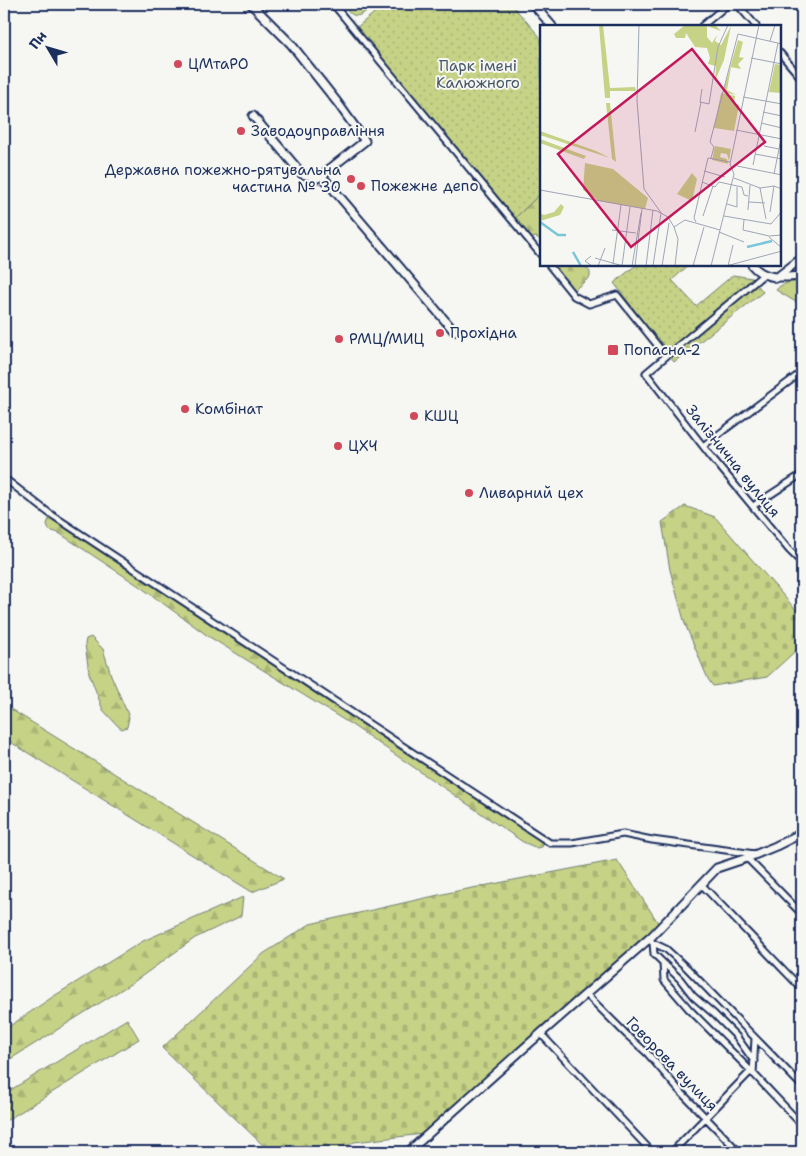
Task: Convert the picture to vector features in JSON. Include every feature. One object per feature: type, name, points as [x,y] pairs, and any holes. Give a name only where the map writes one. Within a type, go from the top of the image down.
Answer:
[{"type":"street","points":[[251,4],[292,44],[338,102],[365,141],[318,178],[302,174],[253,116]]},
{"type":"street","points":[[333,4],[540,254]]},
{"type":"street","points":[[533,4],[551,25]]},
{"type":"street","points":[[703,25],[728,4]]},
{"type":"street","points":[[737,4],[755,25]]},
{"type":"street","points":[[781,54],[802,79]]},
{"type":"street","points":[[322,176],[454,331]]},
{"type":"street","points":[[776,278],[802,258]]},
{"type":"street","points":[[550,266],[574,296],[589,304],[617,295],[666,356],[764,275]]},
{"type":"street","points":[[753,266],[764,275],[776,278],[802,276]]},
{"type":"street","name":"Залізнична вулиця","points":[[666,356],[646,372],[703,446],[789,550],[802,563]]},
{"type":"street","points":[[703,446],[802,372]]},
{"type":"street","points":[[753,506],[802,474]]},
{"type":"street","points":[[4,478],[49,513],[550,843],[572,842],[623,834],[652,840],[756,854]]},
{"type":"street","points":[[408,1152],[540,1034],[650,941],[717,868],[748,858],[798,834],[802,835]]},
{"type":"street","points":[[748,858],[802,914]]},
{"type":"street","points":[[702,884],[802,989]]},
{"type":"street","points":[[650,941],[654,954],[680,979],[693,996],[736,1036],[754,1062]]},
{"type":"street","points":[[650,941],[666,949],[687,968],[802,1086]]},
{"type":"street","points":[[663,963],[664,980],[689,1009],[802,1125]]},
{"type":"street","name":"Говорова вулиця","points":[[586,994],[648,1054],[678,1089],[740,1152]]},
{"type":"street","points":[[540,1034],[652,1152]]},
{"type":"street","points":[[672,1152],[752,1072],[755,1038]]},
{"type":"green space","points":[[341,4],[375,4],[358,16],[350,13]]},
{"type":"green space","name":"Парк імені Калюжного","points":[[385,4],[463,4],[469,11],[478,4],[511,4],[540,37],[540,194],[515,218],[356,28]]},
{"type":"green space","points":[[540,194],[540,239],[536,237],[532,238],[515,218]]},
{"type":"green space","points":[[554,266],[585,266],[590,272],[590,277],[573,291]]},
{"type":"green space","points":[[635,266],[688,266],[672,280],[696,306],[733,275],[752,278],[763,292],[674,362],[614,283]]},
{"type":"green space","points":[[802,281],[802,302],[799,304],[776,290],[784,284]]},
{"type":"green space","points":[[685,506],[715,517],[802,617],[802,645],[767,677],[713,686],[708,679],[685,624],[670,570],[662,522]]},
{"type":"green space","points":[[49,519],[54,520],[539,839],[544,843],[542,847],[537,848],[523,842],[352,725],[208,636],[139,586],[59,533],[49,530],[47,524]]},
{"type":"green space","points":[[91,637],[103,649],[111,675],[129,717],[127,727],[122,729],[103,710],[89,673],[85,644],[86,639]]},
{"type":"green space","points":[[4,705],[284,879],[252,892],[4,738]]},
{"type":"green space","points":[[617,860],[659,924],[651,937],[423,1134],[354,1142],[336,1152],[270,1152],[162,1048],[263,954],[310,924],[452,892]]},
{"type":"green space","points":[[243,897],[241,916],[195,938],[135,981],[4,1063],[4,1030],[54,996],[143,941]]},
{"type":"green space","points":[[127,1019],[139,1039],[4,1122],[4,1094]]},
{"type":"place","name":"ЦМтаРО","points":[[178,64]]},
{"type":"place","name":"Заводоуправління","points":[[241,131]]},
{"type":"place","name":"Державна пожежно-рятувальна частина № 30","points":[[351,179]]},
{"type":"place","name":"Пожежне депо","points":[[361,186]]},
{"type":"place","name":"Прохідна","points":[[440,333]]},
{"type":"place","name":"РМЦ/МИЦ","points":[[339,339]]},
{"type":"place","name":"Попасна-2","points":[[613,350]]},
{"type":"place","name":"Комбінат","points":[[185,409]]},
{"type":"place","name":"КШЦ","points":[[414,416]]},
{"type":"place","name":"ЦХЧ","points":[[338,446]]},
{"type":"place","name":"Ливарний цех","points":[[469,493]]}]
